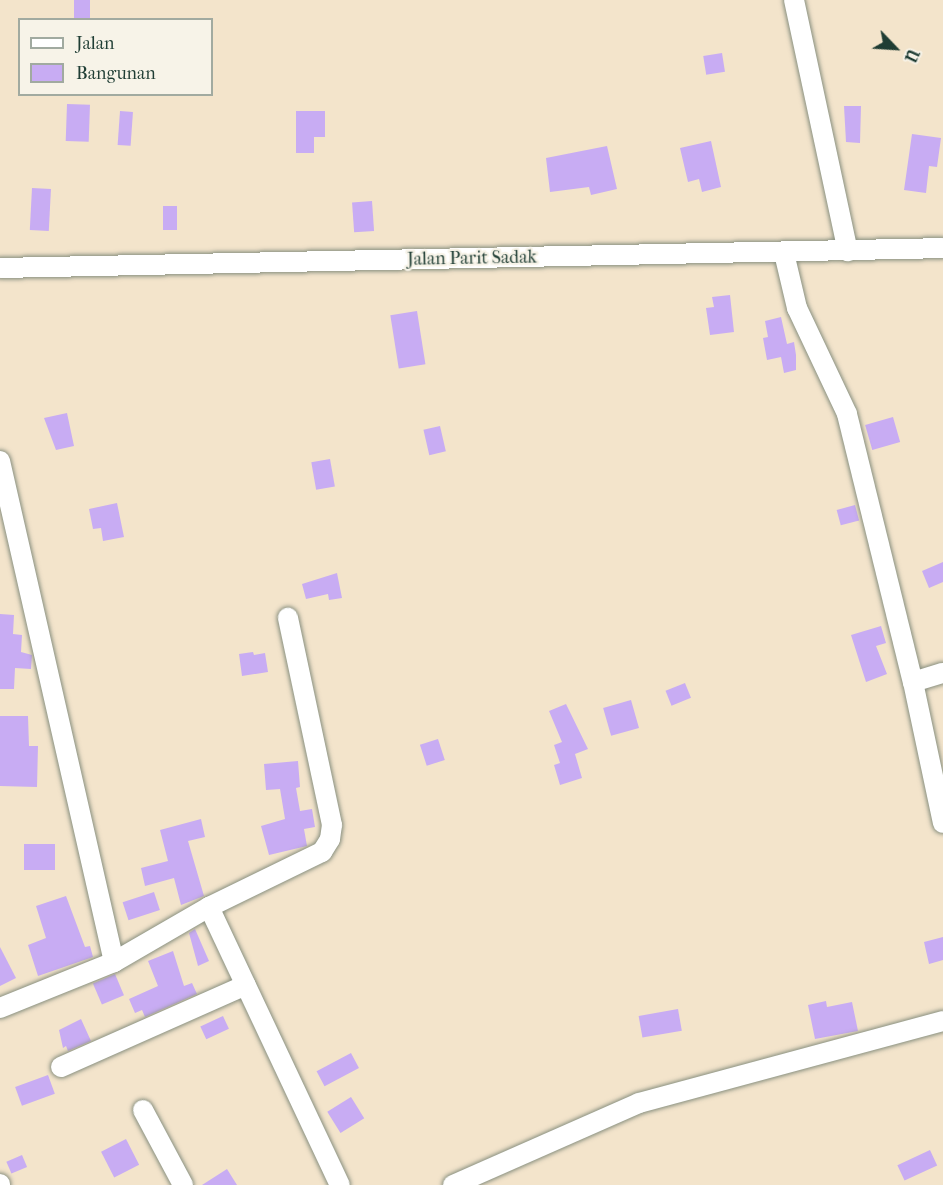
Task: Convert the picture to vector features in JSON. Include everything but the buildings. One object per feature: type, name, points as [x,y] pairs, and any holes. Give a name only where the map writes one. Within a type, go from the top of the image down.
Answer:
[{"type":"street","points":[[794,0],[847,240]]},
{"type":"street","name":"Jalan Parit Sadak","points":[[0,267],[784,253],[847,240],[943,248]]},
{"type":"street","points":[[784,253],[796,308],[847,414],[913,682],[943,823]]},
{"type":"street","points":[[0,461],[114,962]]},
{"type":"street","points":[[0,1008],[114,962],[209,907],[296,867],[322,852],[330,839],[332,825],[288,618]]},
{"type":"street","points":[[913,682],[943,673]]},
{"type":"street","points":[[209,907],[340,1185]]},
{"type":"street","points":[[61,1067],[246,985]]},
{"type":"street","points":[[453,1185],[639,1103],[943,1021]]},
{"type":"street","points":[[143,1110],[183,1185]]}]
